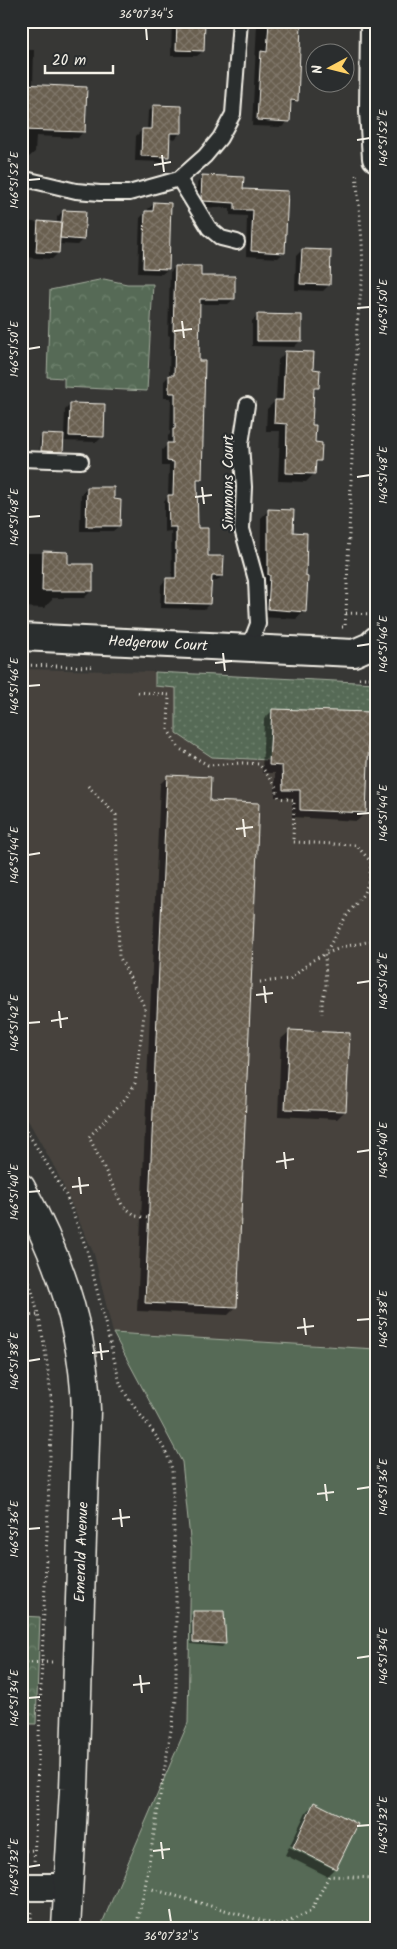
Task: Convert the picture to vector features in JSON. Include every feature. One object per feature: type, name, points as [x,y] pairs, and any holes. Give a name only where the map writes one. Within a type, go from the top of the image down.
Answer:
[{"type":"street","points":[[365,160],[372,112],[374,21]]},
{"type":"street","name":"Hedgerow Court","points":[[21,638],[249,647],[365,647]]},
{"type":"street","name":"Emerald Avenue","points":[[21,1188],[40,1224],[59,1268],[70,1299],[84,1365],[86,1410],[74,1788],[66,1928]]},
{"type":"street","points":[[27,1888],[68,1887]]},
{"type":"lane","points":[[21,178],[76,191],[100,193],[129,193],[179,179],[205,156],[220,138],[233,114],[240,21]]},
{"type":"lane","points":[[179,179],[209,228],[221,238],[237,242]]},
{"type":"lane","name":"Simmons Court","points":[[246,405],[241,444],[244,487],[242,529],[256,580],[258,624],[249,647]]},
{"type":"lane","points":[[21,459],[81,461]]},
{"type":"path","points":[[335,626],[345,627],[346,613],[357,325],[363,274],[362,241],[365,160]]},
{"type":"path","points":[[346,613],[376,614]]},
{"type":"path","points":[[138,692],[169,695],[168,730],[180,749],[208,765],[259,764],[274,783],[279,798],[294,800],[293,842],[356,845],[371,862],[370,878],[364,893],[345,918],[325,954],[326,987],[322,1002],[322,1014]]},
{"type":"path","points":[[88,786],[116,815],[119,956],[145,1008],[135,1083],[126,1098],[89,1138],[122,1204],[136,1216],[148,1218]]},
{"type":"path","points":[[260,982],[290,979],[314,960],[325,954],[343,947],[376,940]]},
{"type":"path","points":[[21,1122],[65,1193],[87,1250],[108,1333],[115,1370],[123,1390],[161,1445],[170,1460],[172,1470],[176,1590],[176,1700],[145,1887],[136,1928]]},
{"type":"path","points":[[21,1259],[39,1315],[46,1352],[52,1407],[35,1850],[27,1888],[31,1919],[30,1928]]},
{"type":"path","points":[[21,1316],[39,1315]]},
{"type":"path","points":[[21,1662],[77,1661]]},
{"type":"path","points":[[21,1851],[35,1850]]},
{"type":"path","points":[[145,1887],[280,1926],[311,1911],[329,1876],[376,1878]]},
{"type":"path","points":[[21,1919],[31,1919]]},
{"type":"shaded area","points":[[21,669],[155,672],[376,683],[376,1349],[113,1333],[94,1254],[55,1168],[29,1122],[21,1113]]},
{"type":"green space","points":[[104,279],[127,284],[153,284],[147,391],[64,387],[64,378],[47,377],[50,290]]},
{"type":"green space","points":[[155,672],[376,683],[376,702],[370,702],[370,712],[272,710],[269,760],[212,757],[176,733],[176,688],[155,686]]},
{"type":"green space","points":[[113,1333],[376,1349],[376,1928],[102,1928],[103,1921],[188,1723],[191,1548],[182,1462]]},
{"type":"green space","points":[[21,1616],[40,1617],[36,1724],[21,1724]]},
{"type":"building","points":[[177,21],[205,21],[204,51],[176,50]]},
{"type":"building","points":[[269,21],[293,21],[293,23],[301,24],[298,101],[291,100],[290,122],[257,120],[261,51],[267,52]]},
{"type":"building","points":[[21,84],[87,87],[85,132],[21,130]]},
{"type":"building","points":[[153,105],[182,106],[182,133],[170,133],[169,157],[141,156],[142,129],[152,129]]},
{"type":"building","points":[[202,175],[244,177],[243,189],[288,191],[285,253],[251,251],[253,210],[235,210],[235,203],[203,201],[201,199]]},
{"type":"building","points":[[154,202],[171,203],[169,269],[143,268],[145,211],[153,211]]},
{"type":"building","points":[[63,210],[86,211],[84,240],[60,238]]},
{"type":"building","points":[[38,221],[61,223],[59,253],[36,252]]},
{"type":"building","points":[[302,249],[331,250],[330,285],[300,284]]},
{"type":"building","points":[[175,266],[201,266],[201,276],[235,276],[235,299],[200,299],[199,361],[205,361],[202,479],[197,479],[198,528],[208,528],[208,556],[224,556],[223,576],[212,576],[210,604],[165,603],[166,578],[176,578],[176,527],[169,527],[168,495],[173,495],[174,462],[167,461],[167,443],[173,443],[173,429],[175,429],[175,393],[169,393],[169,375],[174,375]]},
{"type":"building","points":[[257,314],[302,315],[302,341],[257,341]]},
{"type":"building","points":[[285,351],[314,352],[313,369],[320,370],[319,388],[314,388],[312,425],[316,425],[315,442],[322,443],[321,461],[316,461],[315,474],[286,473],[287,424],[274,423],[275,400],[283,400]]},
{"type":"building","points":[[70,403],[105,404],[104,437],[69,436]]},
{"type":"building","points":[[42,434],[64,435],[63,452],[41,451]]},
{"type":"building","points":[[87,487],[114,487],[114,499],[121,500],[120,526],[86,526]]},
{"type":"building","points":[[268,509],[294,510],[293,532],[307,533],[306,576],[308,577],[306,612],[268,609],[270,575],[268,575]]},
{"type":"building","points":[[43,551],[68,552],[68,564],[93,564],[93,591],[42,591]]},
{"type":"building","points":[[272,709],[370,712],[366,813],[300,810],[300,790],[283,790],[282,766],[269,765]]},
{"type":"building","points":[[167,775],[211,777],[210,801],[259,803],[237,1307],[145,1303]]},
{"type":"building","points":[[289,1030],[350,1033],[346,1111],[285,1109]]},
{"type":"building","points":[[193,1611],[224,1611],[226,1644],[193,1642]]},
{"type":"building","points":[[314,1802],[358,1824],[336,1869],[293,1847]]}]
